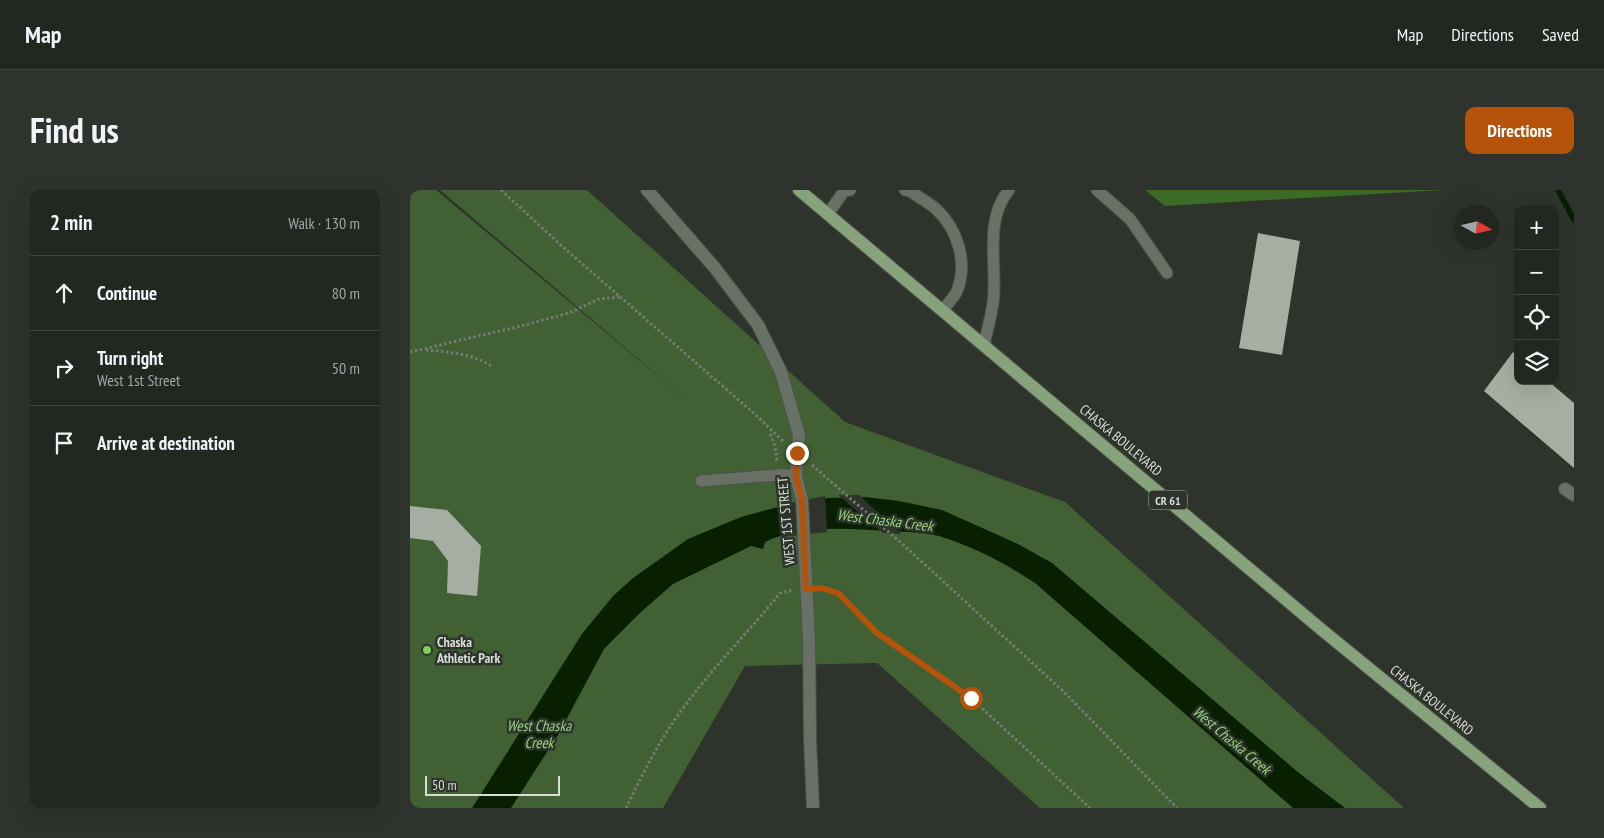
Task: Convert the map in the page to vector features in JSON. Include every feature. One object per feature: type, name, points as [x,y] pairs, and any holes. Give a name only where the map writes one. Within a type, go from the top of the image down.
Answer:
[{"type":"main road","name":"CHASKA BOULEVARD","points":[[799,190],[1330,636],[1540,808]]},
{"type":"street","name":"WEST 1ST STREET","points":[[647,190],[715,268],[758,325],[781,372],[799,435],[796,476],[802,500],[809,639],[813,808]]},
{"type":"street","points":[[778,475],[796,476]]},
{"type":"lane","points":[[828,214],[844,191],[850,190]]},
{"type":"lane","points":[[905,190],[910,191],[937,210],[956,234],[962,257],[960,281],[956,294],[942,310]]},
{"type":"lane","points":[[984,345],[993,302],[994,224],[1002,201],[1009,190]]},
{"type":"lane","points":[[1097,190],[1130,219],[1167,273]]},
{"type":"lane","points":[[701,481],[778,475]]},
{"type":"path","points":[[501,190],[563,247],[757,416]]},
{"type":"path","points":[[410,352],[569,313],[599,299],[620,297]]},
{"type":"path","points":[[423,349],[456,353],[482,360],[493,367]]},
{"type":"path","points":[[770,434],[775,446],[778,475]]},
{"type":"path","points":[[841,488],[1062,690],[1177,808]]},
{"type":"path","points":[[806,589],[822,588],[838,593],[877,633],[971,698],[1090,808]]},
{"type":"path","points":[[626,808],[668,730],[681,711],[710,673],[780,593],[787,591]]},
{"type":"shaded area","points":[[410,190],[436,190],[689,402],[440,190],[587,190],[845,422],[1065,502],[1404,808],[1040,808],[877,663],[745,666],[663,808],[410,808]]},
{"type":"green space","points":[[1145,190],[1444,190],[1165,206]]},
{"type":"water","name":"West Chaska Creek","points":[[865,497],[899,501],[942,510],[1018,544],[1052,563],[1299,773],[1345,808],[1293,808],[1035,583],[1001,562],[977,550],[939,536],[914,532],[826,529],[795,532],[780,536],[765,542],[763,549],[751,546],[673,584],[642,611],[604,649],[558,735],[511,808],[472,808],[582,634],[613,596],[633,578],[688,539],[741,517],[774,508],[828,498]]},
{"type":"pier","points":[[838,495],[859,495],[901,534],[883,533]]},
{"type":"pier","points":[[825,496],[827,532],[781,537],[779,505]]},
{"type":"building","points":[[1258,233],[1300,241],[1282,355],[1239,348]]},
{"type":"building","points":[[1513,352],[1514,385],[1553,385],[1574,403],[1574,468],[1484,391]]},
{"type":"building","points":[[410,506],[447,510],[481,546],[477,596],[447,593],[448,561],[433,541],[410,538]]},
{"type":"waterway","points":[[1558,190],[1574,220]]},
{"type":"place","name":"Chaska Athletic Park","points":[[427,650]]},
{"type":"route","points":[[797,453],[796,476],[802,500],[806,589],[822,588],[838,593],[877,633],[971,698]]}]
